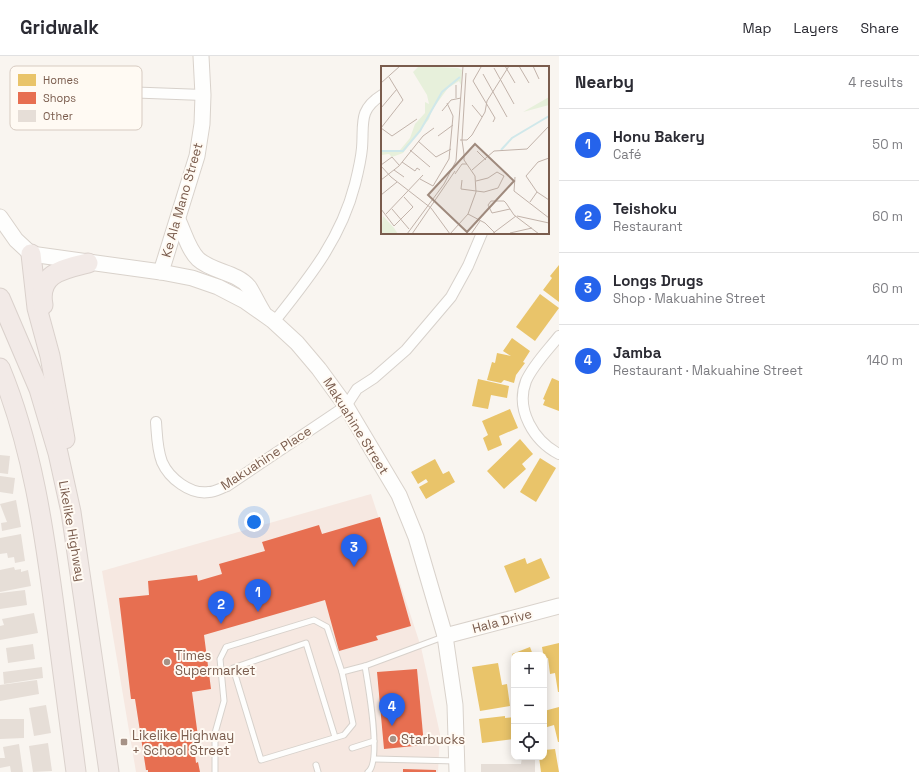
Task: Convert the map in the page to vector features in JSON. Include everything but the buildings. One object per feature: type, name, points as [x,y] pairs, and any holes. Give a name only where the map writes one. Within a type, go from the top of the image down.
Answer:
[{"type":"highway","points":[[32,254],[37,308],[50,356],[73,485],[71,512]]},
{"type":"highway","points":[[50,356],[50,342],[42,299],[44,286],[50,276],[59,271],[88,263]]},
{"type":"highway","name":"Likelike Highway","points":[[0,298],[38,389],[58,453],[71,512],[109,772]]},
{"type":"highway","points":[[0,368],[16,410],[36,486],[50,575],[76,772]]},
{"type":"street","name":"Ke Ala Mano Street","points":[[161,272],[197,156],[202,124],[203,94],[201,56]]},
{"type":"street","points":[[142,92],[203,94]]},
{"type":"street","points":[[178,220],[191,249],[197,258],[207,265],[245,284],[270,319],[320,262],[344,220],[361,158],[362,121],[369,105],[381,95]]},
{"type":"street","points":[[0,217],[16,240],[32,254]]},
{"type":"street","points":[[346,406],[357,389],[374,378],[406,350],[451,297],[468,266],[482,234]]},
{"type":"street","name":"Makuahine Street","points":[[32,254],[161,272],[192,278],[218,287],[270,319],[308,356],[346,406],[399,496],[425,563],[446,636],[455,705],[457,766]]},
{"type":"street","points":[[559,336],[530,374],[526,383],[523,405],[525,417],[539,439],[559,454]]},
{"type":"street","name":"Makuahine Place","points":[[156,422],[159,449],[166,468],[175,479],[185,487],[208,493],[226,486],[346,406]]},
{"type":"street","name":"Hala Drive","points":[[446,636],[559,606]]},
{"type":"lane","points":[[215,772],[215,733],[224,701],[220,659],[226,647],[314,620],[327,627],[342,672],[353,724],[344,735],[261,760],[233,668],[306,643],[335,737]]},
{"type":"lane","points":[[342,672],[365,666],[446,636]]},
{"type":"lane","points":[[365,666],[375,759],[372,770],[368,772]]},
{"type":"lane","points":[[352,748],[374,741]]},
{"type":"lane","points":[[375,759],[457,766]]},
{"type":"lane","points":[[316,764],[318,772]]},
{"type":"shaded area","points":[[371,494],[421,647],[440,734],[438,772],[136,772],[102,571]]},
{"type":"place","name":"Longs Drugs","points":[[354,567]]},
{"type":"place","name":"Honu Bakery","points":[[258,612]]},
{"type":"place","name":"Teishoku","points":[[221,624]]},
{"type":"place","name":"Times Supermarket","points":[[167,662]]},
{"type":"place","name":"Jamba","points":[[392,726]]},
{"type":"place","name":"Starbucks","points":[[393,739]]},
{"type":"place","name":"Likelike Highway + School Street","points":[[124,742]]}]
